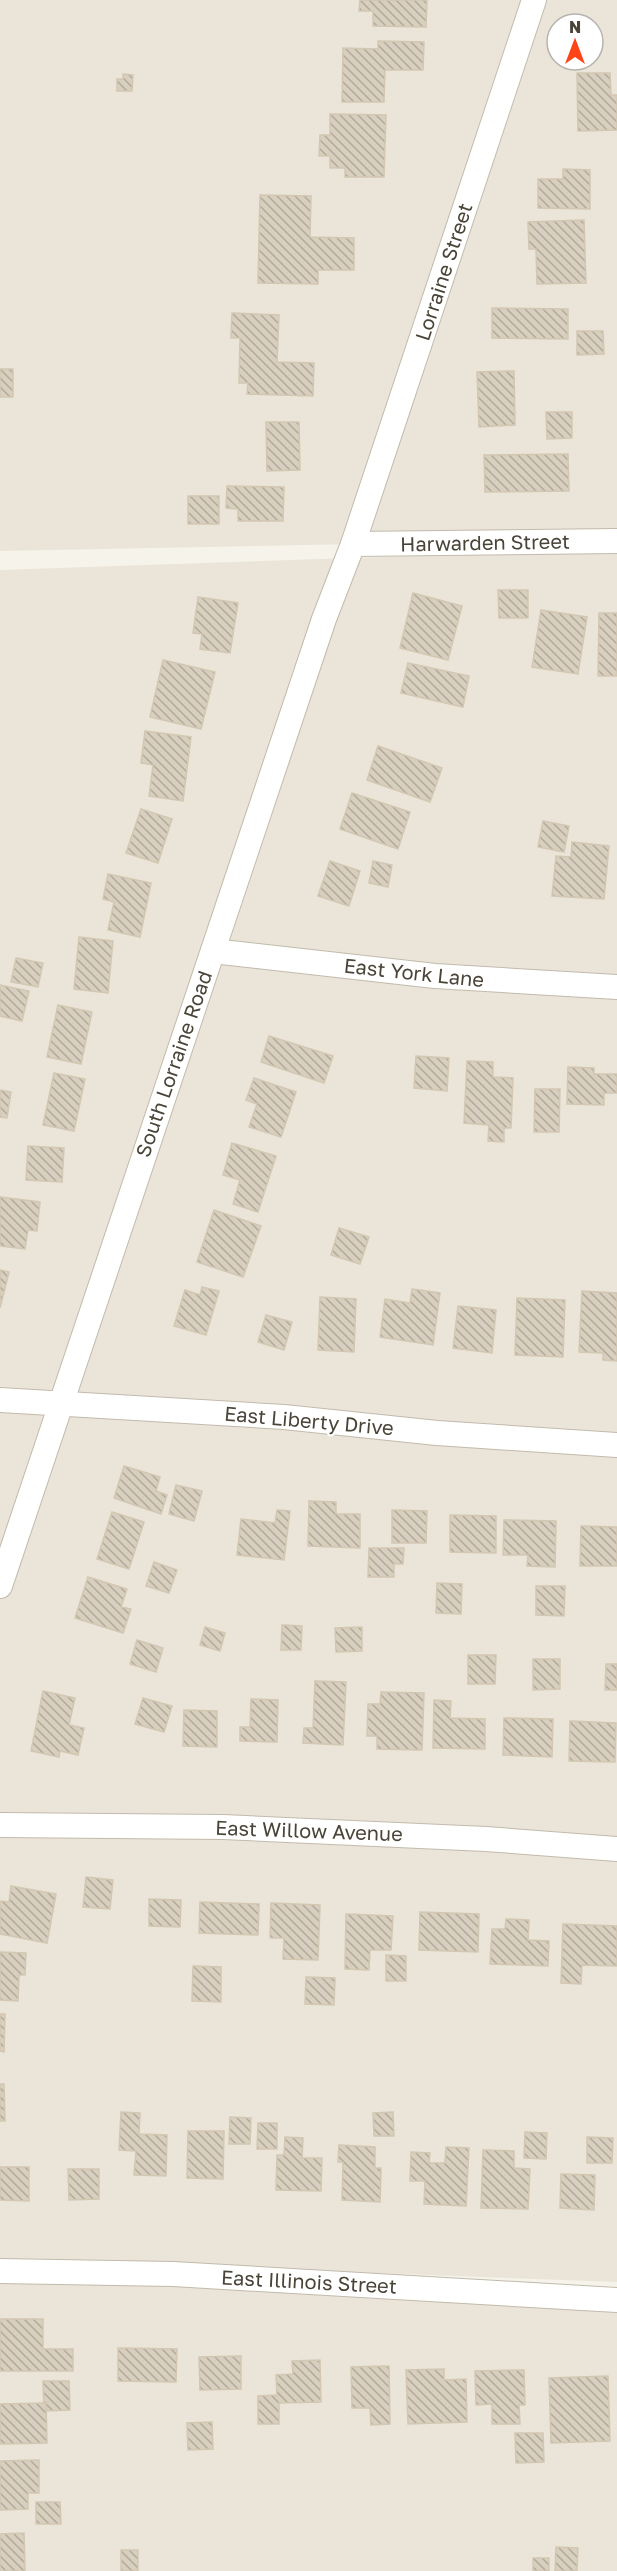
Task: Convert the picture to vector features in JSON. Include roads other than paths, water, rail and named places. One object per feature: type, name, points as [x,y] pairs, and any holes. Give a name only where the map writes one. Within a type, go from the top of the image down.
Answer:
[{"type":"street","name":"Lorraine Street","points":[[353,544],[534,0]]},
{"type":"street","name":"Harwarden Street","points":[[353,544],[617,541]]},
{"type":"street","name":"South Lorraine Road","points":[[0,1586],[324,620],[353,544]]},
{"type":"street","name":"East York Lane","points":[[213,951],[435,976],[617,987]]},
{"type":"street","name":"East Liberty Drive","points":[[0,1400],[273,1416],[437,1433],[617,1445]]},
{"type":"street","name":"East Willow Avenue","points":[[0,1825],[223,1827],[486,1839],[617,1849]]},
{"type":"street","name":"East Illinois Street","points":[[0,2271],[173,2274],[617,2300]]}]
